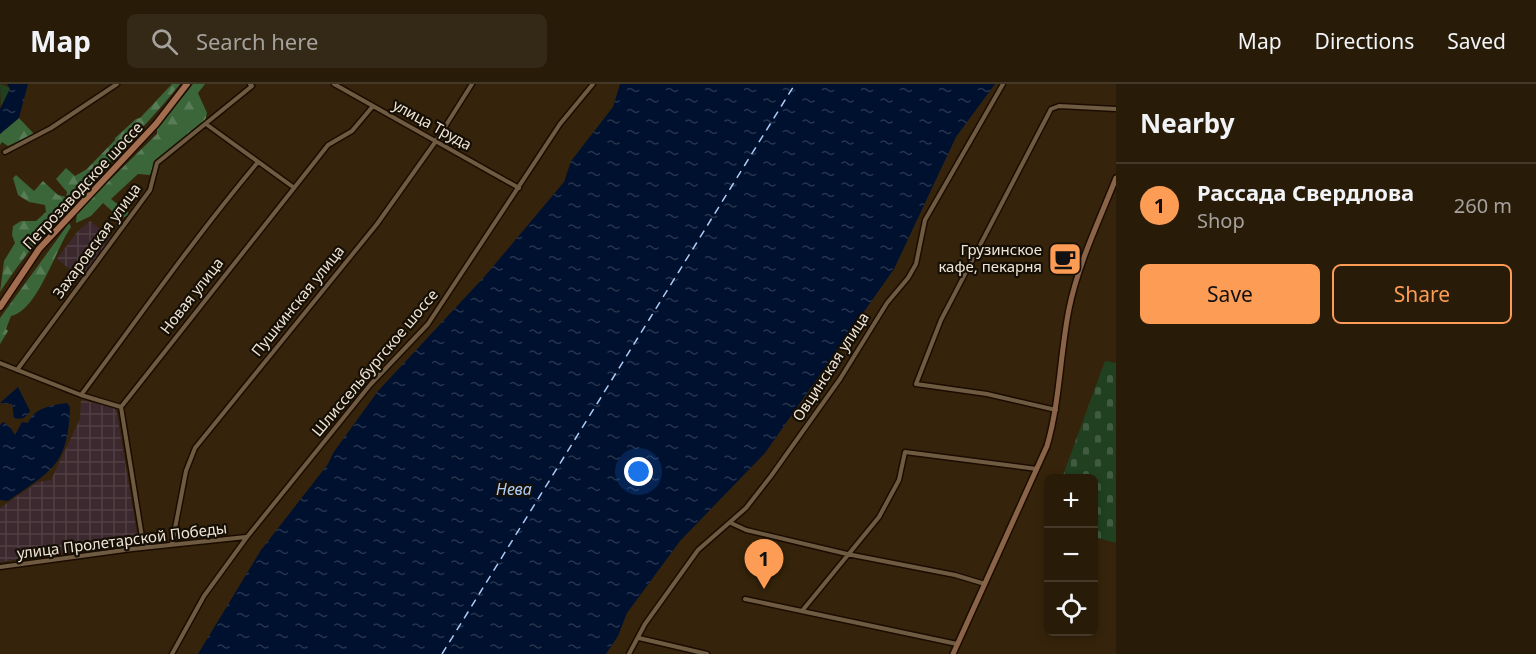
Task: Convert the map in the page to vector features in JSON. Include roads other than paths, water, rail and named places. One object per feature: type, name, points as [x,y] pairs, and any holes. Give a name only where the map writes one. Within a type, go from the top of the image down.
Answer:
[{"type":"main road","name":"Петрозаводское шоссе","points":[[0,307],[39,249],[156,124],[187,84]]},
{"type":"main road","points":[[953,654],[1047,446],[1056,410],[1073,293],[1116,178]]},
{"type":"street","points":[[6,152],[51,128],[117,84]]},
{"type":"street","name":"улица Труда","points":[[334,84],[519,188]]},
{"type":"street","name":"Пушкинская улица","points":[[172,544],[186,471],[195,448],[377,224],[436,141],[472,84]]},
{"type":"street","name":"Шлиссельбургское шоссе","points":[[172,654],[204,596],[247,537],[370,385],[428,324],[571,108],[592,84]]},
{"type":"street","name":"Овцинская улица","points":[[629,654],[645,624],[698,550],[731,523],[771,477],[840,379],[887,303],[908,278],[916,264],[924,220],[1003,84]]},
{"type":"street","name":"Захаровская улица","points":[[16,370],[150,190],[154,167],[251,85]]},
{"type":"street","name":"Новая улица","points":[[121,407],[328,145],[352,131],[373,106]]},
{"type":"street","points":[[1056,410],[987,394],[916,384],[941,320],[1051,109],[1059,106],[1116,109]]},
{"type":"street","points":[[206,124],[293,187]]},
{"type":"street","points":[[81,395],[189,252],[206,225],[258,162]]},
{"type":"street","points":[[0,363],[81,395],[121,407],[142,537],[149,547]]},
{"type":"street","points":[[802,611],[879,516],[899,480],[905,452],[1038,470]]},
{"type":"street","points":[[731,523],[746,530],[847,554],[956,575],[985,584]]},
{"type":"street","points":[[132,549],[142,537]]},
{"type":"street","name":"улица Пролетарской Победы","points":[[0,567],[172,544],[247,537]]},
{"type":"street","points":[[745,599],[957,644]]},
{"type":"street","points":[[639,638],[707,654]]},
{"type":"water","points":[[7,84],[28,84],[19,118],[0,134],[0,109],[10,89]]},
{"type":"water","name":"Нева","points":[[620,84],[995,84],[956,137],[894,269],[765,453],[680,541],[627,613],[618,636],[606,654],[198,654],[261,550],[328,464],[333,453],[378,391],[485,276],[564,182],[571,161],[613,107]]},
{"type":"water","points":[[18,387],[30,411],[22,419],[14,418],[12,404],[0,403]]},
{"type":"water","points":[[67,403],[70,407],[69,427],[66,442],[55,464],[36,482],[8,501],[0,500],[0,425],[3,422],[15,435],[22,422],[28,423],[39,411]]},
{"type":"place","name":"Грузинское кафе, пекарня","points":[[1065,259]]},
{"type":"place","name":"Рассада Свердлова","points":[[764,589]]}]
